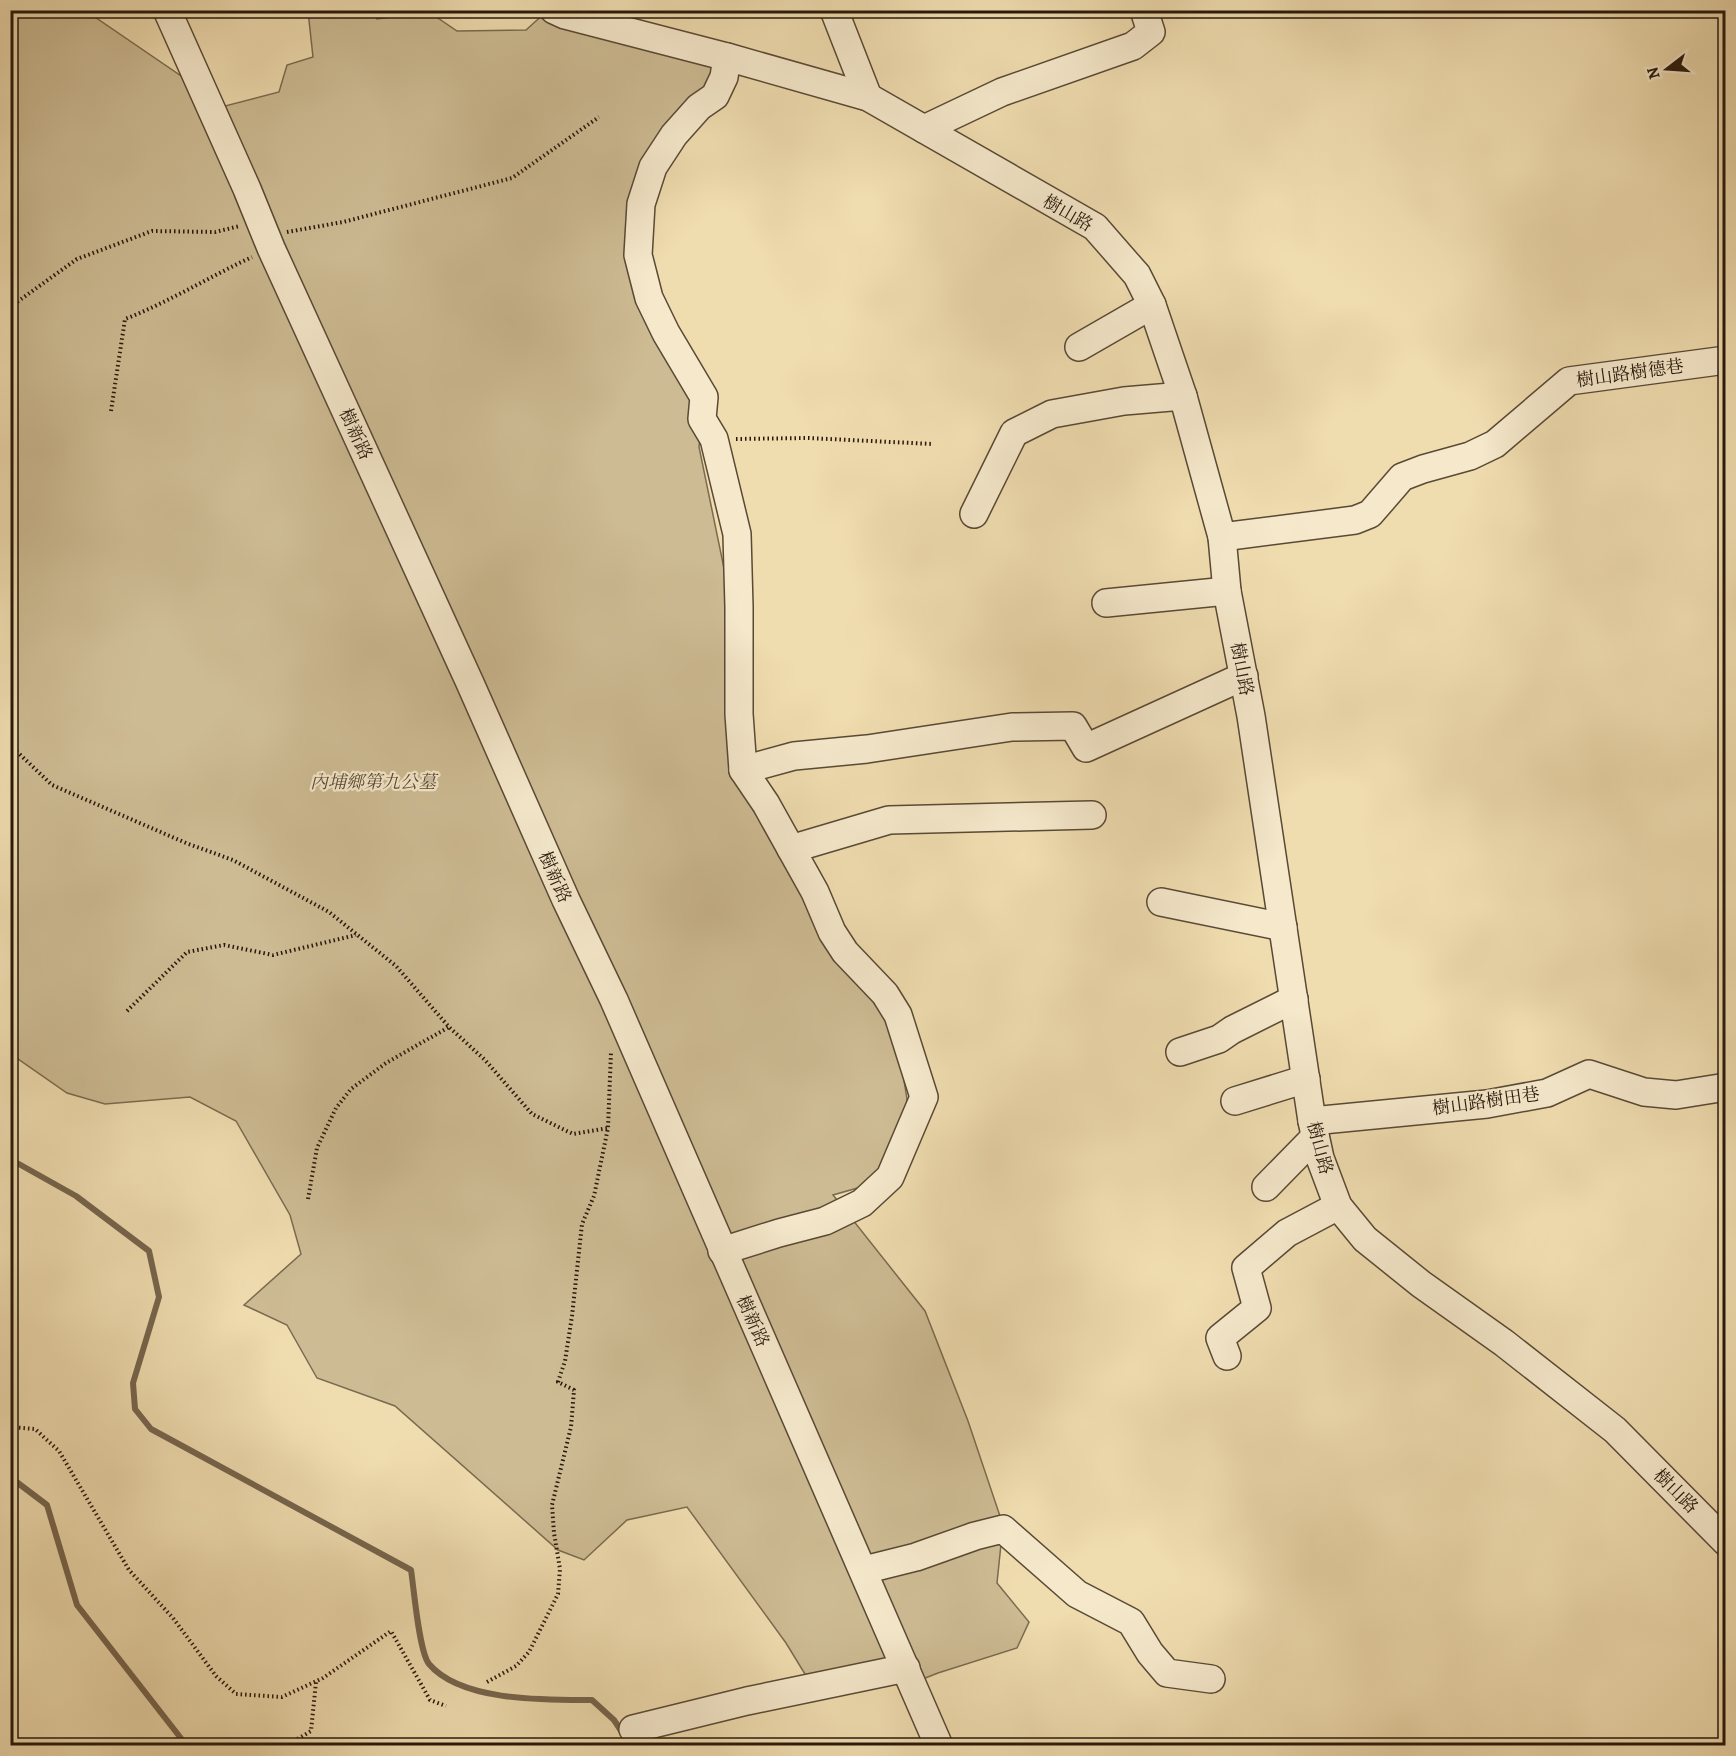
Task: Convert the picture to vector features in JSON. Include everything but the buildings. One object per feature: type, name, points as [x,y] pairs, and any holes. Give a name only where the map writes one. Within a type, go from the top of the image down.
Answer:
[{"type":"street","name":"樹新路","points":[[167,10],[271,248],[470,683],[566,900],[614,1000],[939,1746]]},
{"type":"street","name":"樹山路","points":[[554,10],[565,15],[868,97],[1095,227],[1137,275],[1152,305],[1184,396],[1222,537],[1227,591],[1251,716],[1314,1129],[1320,1158],[1338,1206],[1365,1239],[1615,1430],[1725,1542]]},
{"type":"street","points":[[834,10],[868,97]]},
{"type":"street","points":[[924,129],[1002,92],[1133,46],[1151,32],[1144,10]]},
{"type":"street","points":[[722,1251],[825,1221],[862,1203],[890,1177],[924,1097],[898,1015],[885,994],[845,952],[832,932],[791,849],[766,804],[743,770],[739,714],[740,607],[737,534],[714,439],[702,419],[704,397],[666,333],[649,298],[638,255],[641,204],[653,167],[674,135],[699,108],[715,96],[724,77],[727,57]]},
{"type":"street","points":[[1079,347],[1152,305]]},
{"type":"street","name":"樹山路樹德巷","points":[[1222,537],[1355,520],[1370,514],[1402,477],[1470,456],[1495,444],[1569,381],[1725,360]]},
{"type":"street","points":[[974,514],[1014,433],[1052,414],[1124,401],[1184,396]]},
{"type":"street","points":[[1106,603],[1227,591]]},
{"type":"street","points":[[743,770],[794,756],[867,749],[1012,727],[1073,726],[1086,748],[1244,676]]},
{"type":"street","points":[[791,849],[889,820],[1092,815]]},
{"type":"street","points":[[1161,902],[1283,927]]},
{"type":"street","points":[[1180,1052],[1219,1039],[1232,1030],[1294,999]]},
{"type":"street","name":"樹山路樹田巷","points":[[1314,1129],[1547,1093],[1589,1074],[1644,1092],[1676,1095],[1725,1087]]},
{"type":"street","points":[[1235,1101],[1306,1079]]},
{"type":"street","points":[[1266,1187],[1314,1129]]},
{"type":"street","points":[[1227,1356],[1220,1338],[1257,1308],[1246,1268],[1287,1233],[1338,1206]]},
{"type":"street","points":[[864,1570],[916,1557],[975,1536],[1003,1529],[1077,1594],[1131,1622],[1150,1653],[1167,1673],[1211,1679]]},
{"type":"street","points":[[633,1729],[747,1701],[906,1668]]},
{"type":"path","points":[[10,307],[77,259],[152,231],[215,232],[260,221],[276,234],[344,222],[512,178],[599,117]]},
{"type":"path","points":[[111,411],[125,319],[156,307],[217,273],[271,248]]},
{"type":"path","points":[[714,439],[808,438],[933,444]]},
{"type":"path","points":[[10,745],[52,785],[186,843],[233,860],[329,912],[396,966],[449,1028],[485,1060],[532,1114],[573,1134],[608,1128]]},
{"type":"path","points":[[128,1011],[187,952],[225,945],[273,955],[357,934]]},
{"type":"path","points":[[308,1199],[316,1149],[336,1108],[351,1089],[386,1063],[449,1028]]},
{"type":"path","points":[[487,1682],[516,1666],[529,1652],[558,1594],[560,1569],[552,1505],[571,1427],[574,1390],[558,1382],[565,1360],[572,1316],[582,1224],[594,1196],[608,1128],[612,1047]]},
{"type":"path","points":[[10,1427],[35,1429],[59,1451],[129,1570],[173,1618],[216,1676],[237,1694],[282,1697],[316,1681],[391,1631],[430,1700],[446,1707]]},
{"type":"path","points":[[286,1746],[311,1731],[316,1681]]},
{"type":"green space","name":"內埔鄉第九公墓","points":[[36,11],[86,11],[187,80],[206,111],[279,92],[287,65],[313,57],[308,11],[375,11],[377,19],[429,12],[457,31],[526,30],[547,11],[722,65],[656,155],[643,257],[702,416],[699,447],[725,573],[735,770],[857,979],[896,1032],[907,1099],[906,1117],[875,1183],[833,1195],[925,1311],[968,1421],[1003,1525],[997,1583],[1029,1622],[1017,1648],[905,1686],[894,1664],[819,1697],[786,1643],[687,1507],[627,1520],[584,1560],[558,1550],[395,1406],[317,1378],[287,1325],[244,1305],[301,1254],[290,1215],[236,1121],[190,1097],[105,1104],[67,1093],[11,1054],[10,17]]},
{"type":"waterway","points":[[10,1159],[76,1196],[149,1251],[159,1297],[133,1383],[135,1409],[151,1429],[411,1570],[425,1657],[429,1664],[443,1676],[462,1686],[506,1696],[529,1699],[592,1700],[614,1720],[631,1746]]},
{"type":"waterway","points":[[10,1477],[47,1505],[77,1605],[187,1746]]}]
